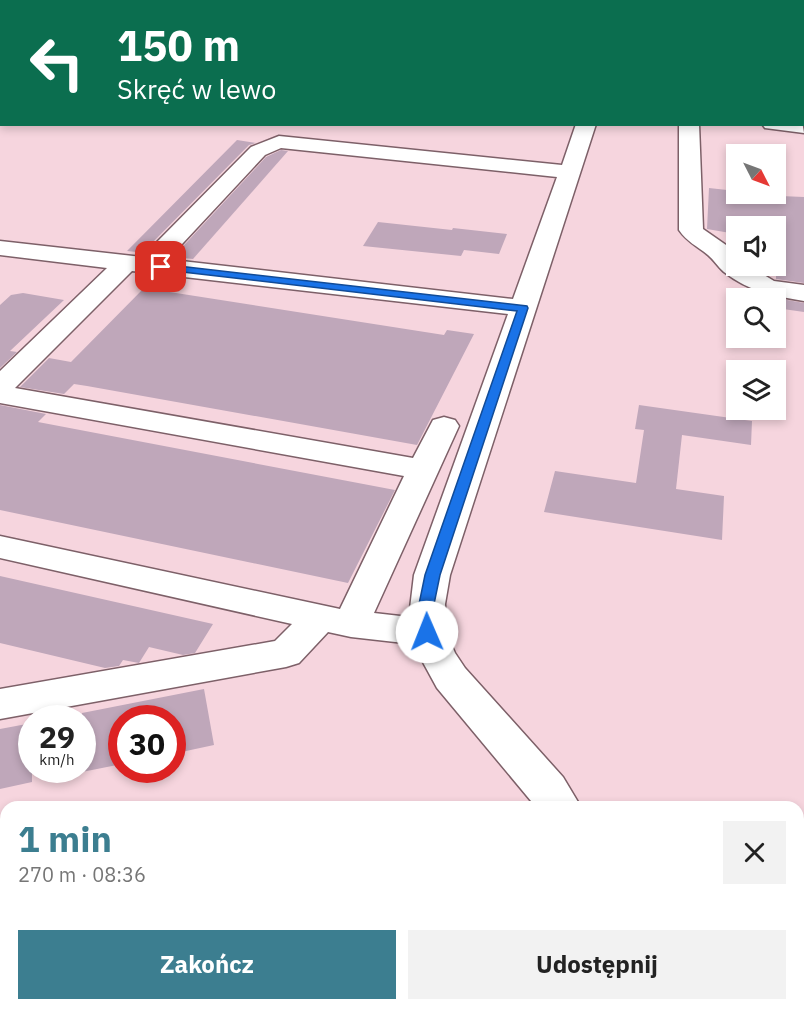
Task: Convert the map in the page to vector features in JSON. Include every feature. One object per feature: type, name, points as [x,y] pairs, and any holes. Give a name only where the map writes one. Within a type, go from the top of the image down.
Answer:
[{"type":"street","points":[[555,801],[541,780],[451,678],[438,657],[427,632],[427,604],[432,575],[585,126]]},
{"type":"street","points":[[689,126],[691,230],[693,235],[717,250],[732,266],[767,287],[804,293]]},
{"type":"street","points":[[160,253],[258,151],[279,142],[571,172]]},
{"type":"street","points":[[0,248],[523,308]]},
{"type":"street","points":[[0,387],[126,263]]},
{"type":"street","points":[[0,394],[424,470]]},
{"type":"street","points":[[0,704],[286,653],[336,620],[424,470],[444,426]]},
{"type":"street","points":[[0,547],[336,620],[427,632]]},
{"type":"building","points":[[237,140],[256,143],[249,145],[149,246],[146,253],[127,251]]},
{"type":"building","points":[[281,150],[288,151],[193,259],[173,257],[266,157]]},
{"type":"building","points":[[709,188],[726,190],[726,204],[786,204],[786,196],[804,197],[804,283],[776,279],[776,276],[786,276],[786,216],[726,216],[726,232],[707,229]]},
{"type":"building","points":[[378,222],[507,234],[499,254],[464,250],[461,256],[363,246]]},
{"type":"building","points":[[144,288],[444,335],[447,330],[474,334],[417,445],[74,384],[64,394],[20,387],[49,358],[71,362]]},
{"type":"building","points":[[23,293],[64,300],[10,351],[17,352],[0,368],[0,305],[11,295]]},
{"type":"building","points":[[786,300],[804,303],[804,312],[786,309]]},
{"type":"building","points":[[0,405],[46,414],[38,422],[395,490],[348,583],[0,510]]},
{"type":"building","points":[[639,405],[726,417],[726,420],[752,421],[751,445],[682,435],[676,489],[724,496],[722,540],[544,512],[555,471],[636,483],[644,430],[635,429]]},
{"type":"building","points":[[0,576],[213,624],[195,653],[183,655],[149,647],[139,663],[123,660],[119,666],[105,668],[0,643]]},
{"type":"building","points":[[204,689],[214,745],[186,751],[186,705],[123,705]]},
{"type":"building","points":[[108,708],[108,767],[96,769],[96,710]]},
{"type":"building","points":[[18,726],[18,783],[27,783],[0,789],[0,729]]},
{"type":"route","points":[[161,267],[523,308],[432,575],[427,604],[427,632]]}]
